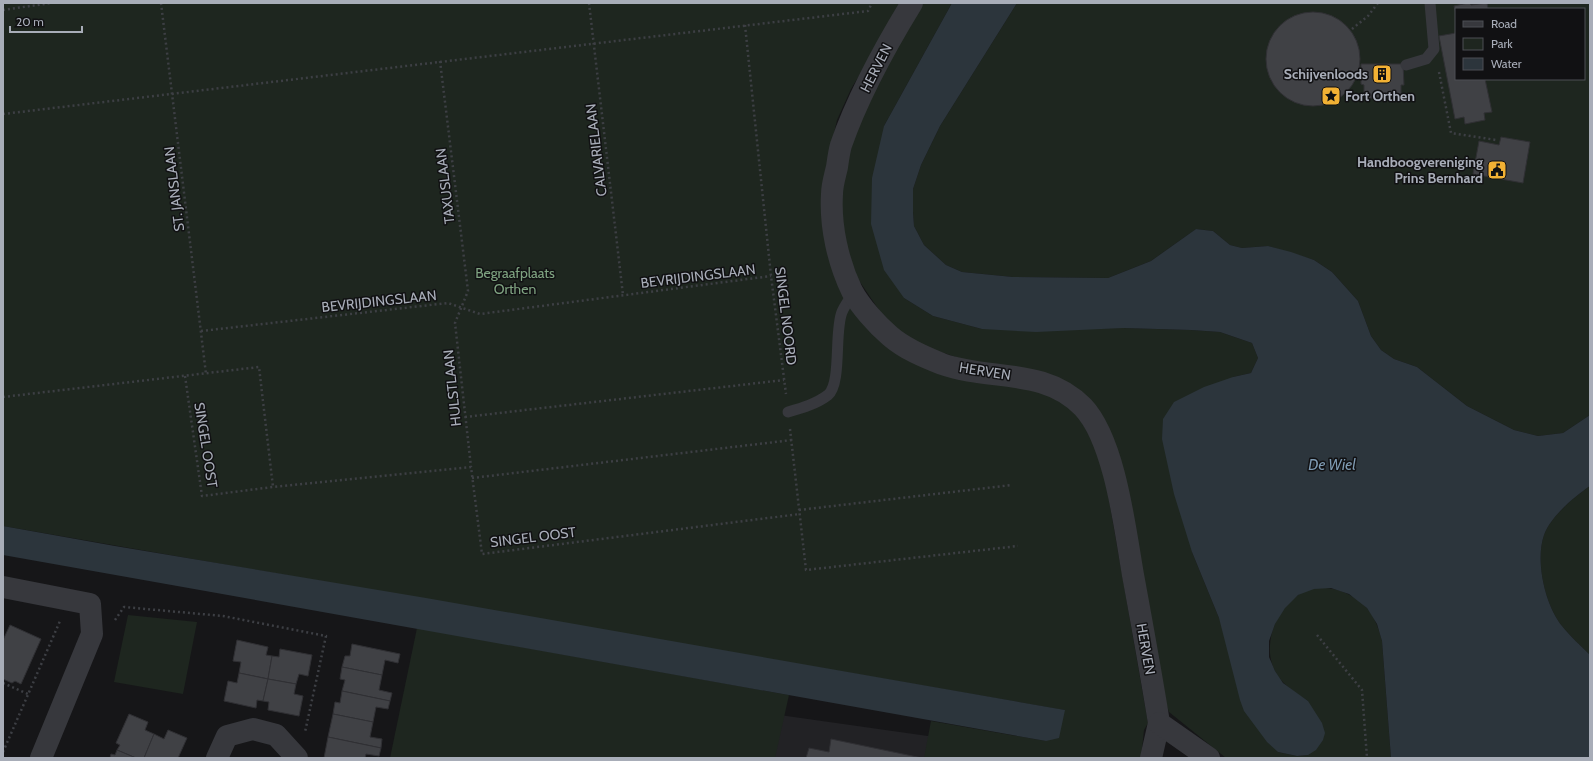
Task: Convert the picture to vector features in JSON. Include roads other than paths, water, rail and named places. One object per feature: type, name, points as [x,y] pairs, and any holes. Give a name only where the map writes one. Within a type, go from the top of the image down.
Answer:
[{"type":"street","name":"HERVEN","points":[[912,3],[896,29],[860,99],[841,147],[832,193],[832,221],[839,257],[854,293],[875,321],[892,337],[916,353],[944,364],[971,371],[1031,378],[1064,391],[1084,408],[1097,429],[1109,458],[1119,498],[1159,723],[1152,758]]},
{"type":"street","points":[[3,587],[90,604],[92,634],[41,758]]},
{"type":"street","points":[[1159,723],[1209,758]]},
{"type":"street","points":[[217,758],[227,736],[253,729],[276,735],[297,758]]},
{"type":"lane","points":[[1406,65],[1426,58],[1434,49],[1430,3]]},
{"type":"lane","points":[[788,412],[812,404],[829,394],[835,382],[838,348],[837,334],[842,312],[854,293]]},
{"type":"water","name":"De Wiel","points":[[952,3],[1017,3],[940,126],[921,165],[913,189],[914,226],[924,245],[946,265],[962,272],[1013,277],[1108,278],[1151,261],[1196,229],[1213,231],[1230,245],[1242,248],[1268,246],[1314,260],[1332,272],[1358,301],[1371,336],[1381,350],[1394,359],[1417,367],[1467,406],[1514,430],[1538,436],[1563,433],[1590,415],[1590,486],[1570,501],[1557,514],[1547,528],[1541,546],[1541,570],[1546,595],[1556,617],[1568,633],[1590,655],[1590,758],[1391,758],[1382,641],[1377,624],[1367,608],[1349,594],[1331,588],[1314,589],[1298,595],[1285,608],[1275,624],[1269,641],[1269,657],[1275,671],[1283,683],[1308,701],[1322,723],[1325,733],[1323,740],[1316,750],[1308,755],[1297,756],[1278,752],[1267,742],[1244,711],[1240,700],[1219,618],[1192,552],[1174,494],[1162,439],[1163,419],[1174,402],[1204,387],[1233,377],[1251,373],[1258,358],[1252,343],[1220,332],[1191,330],[1123,328],[1036,332],[982,329],[933,316],[904,298],[884,270],[871,224],[872,178],[884,126]]},
{"type":"water","points":[[3,526],[426,598],[1065,710],[1059,738],[1046,741],[3,555]]},
{"type":"place","name":"Schijvenloods","points":[[1382,74]]},
{"type":"place","name":"Fort Orthen","points":[[1331,96]]},
{"type":"place","name":"Handboogvereniging Prins Bernhard","points":[[1497,170]]},
{"type":"park label","name":"Begraafplaats Orthen","points":[[515,282]]}]
